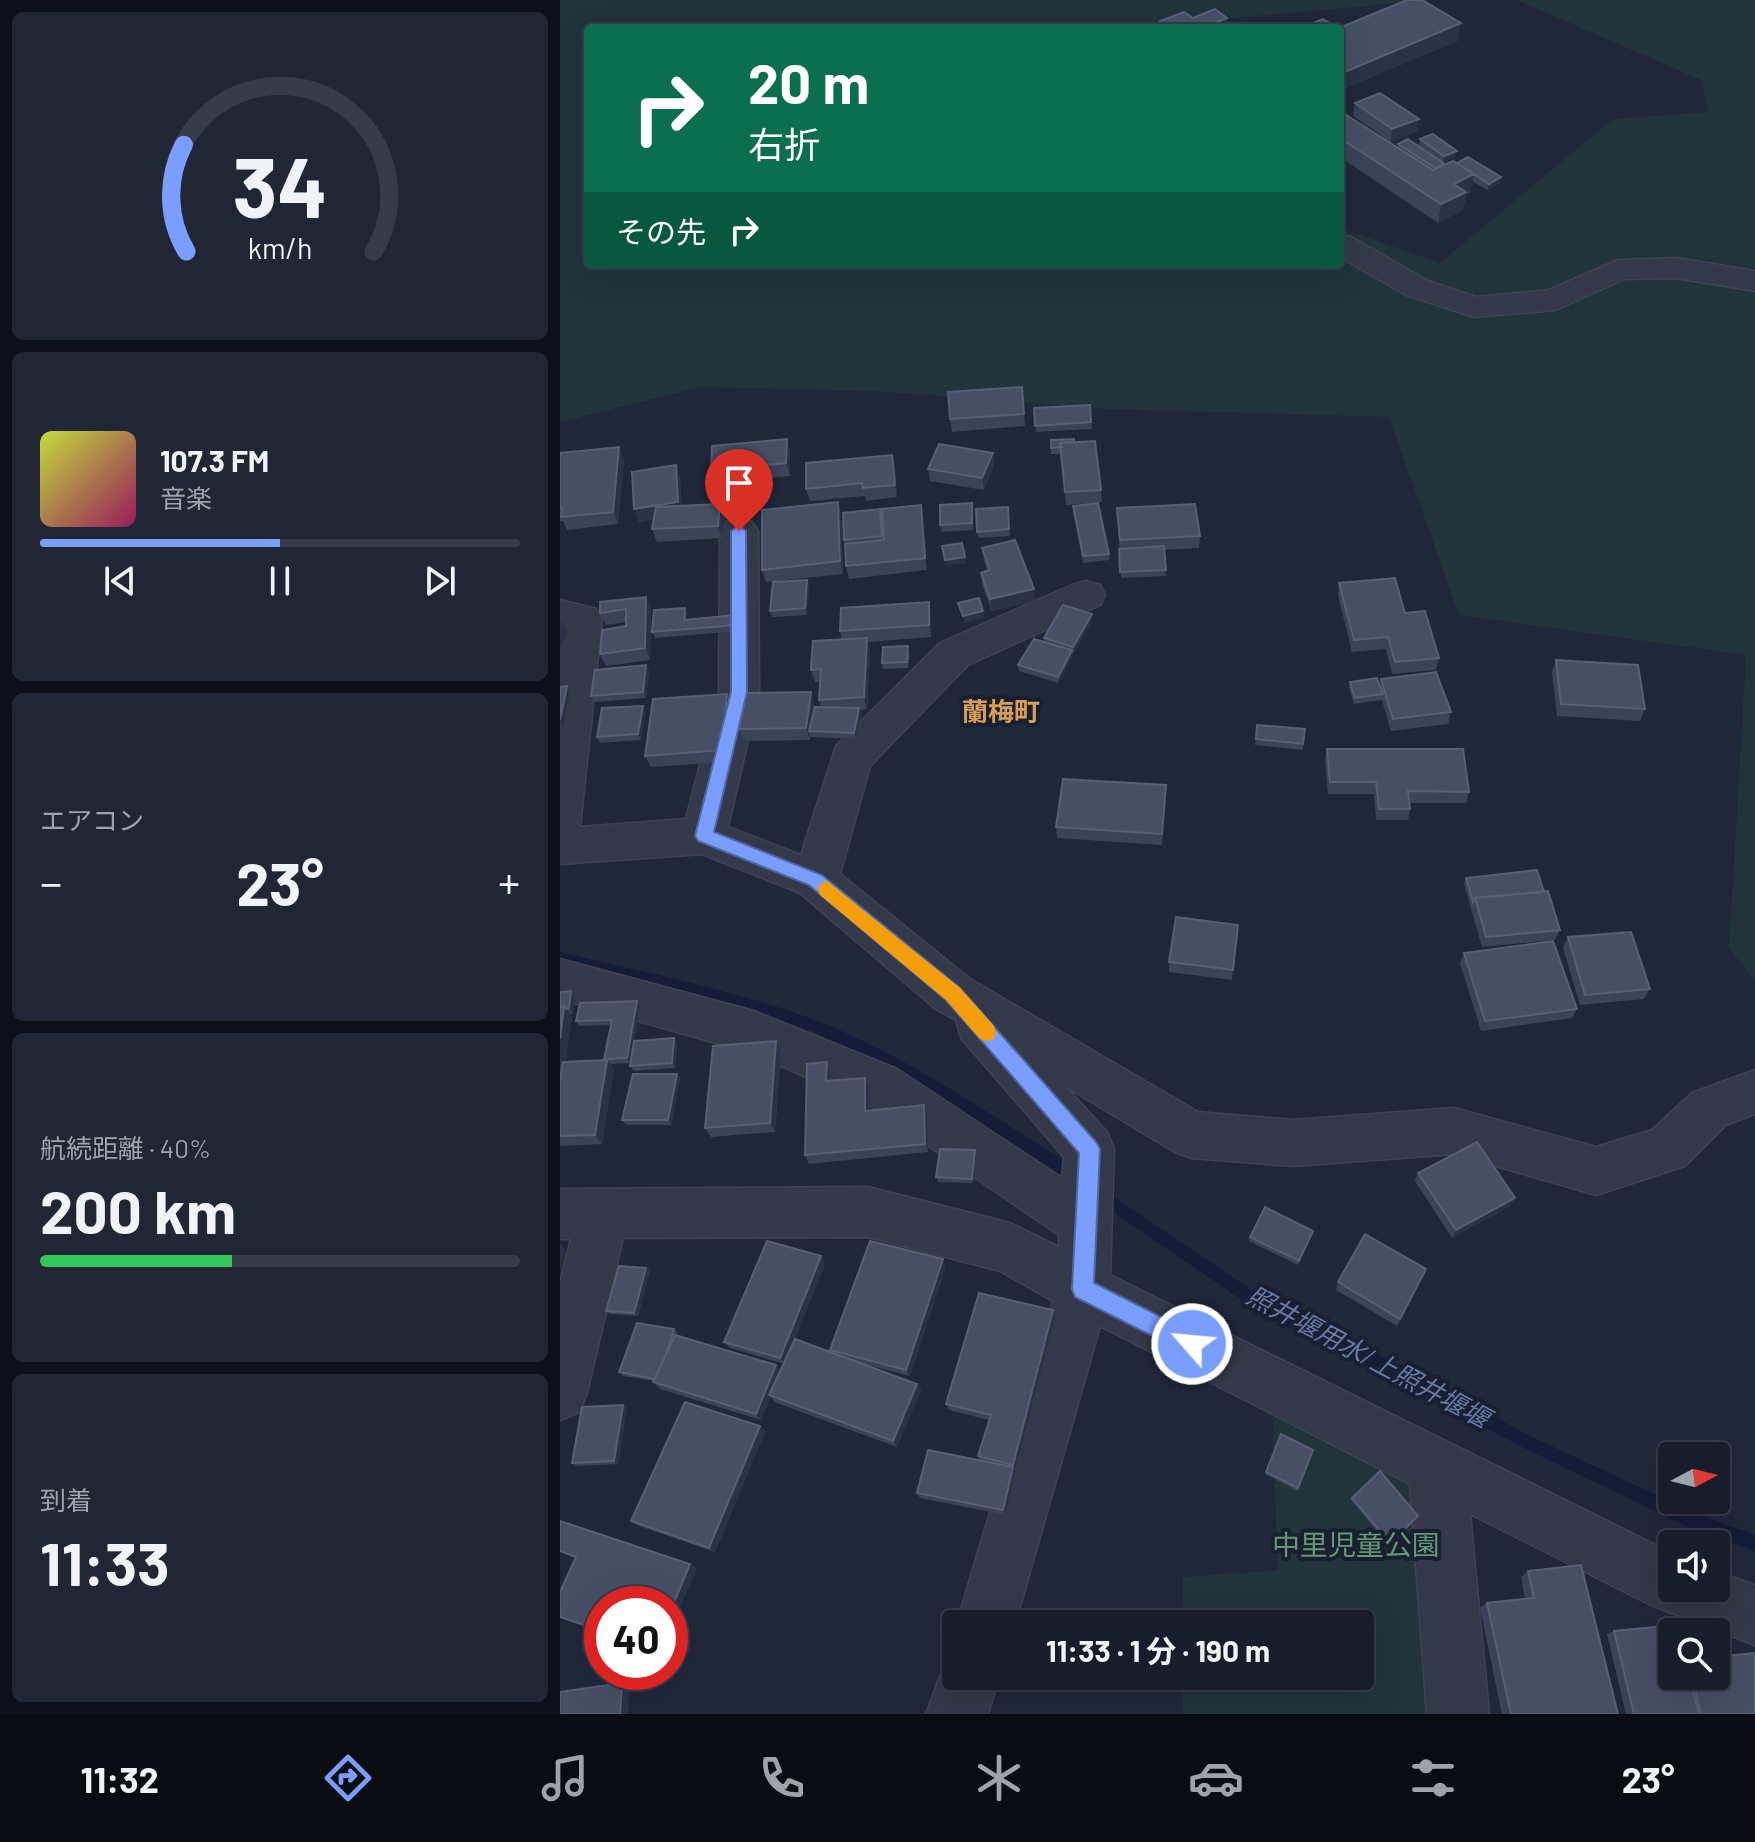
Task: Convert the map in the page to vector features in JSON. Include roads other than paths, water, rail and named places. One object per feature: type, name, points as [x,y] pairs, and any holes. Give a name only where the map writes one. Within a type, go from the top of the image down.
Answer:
[{"type":"street","points":[[1344,246],[1417,288],[1474,307],[1556,300],[1618,270],[1676,268],[1755,281]]},
{"type":"street","points":[[704,836],[739,692],[739,531]]},
{"type":"street","points":[[816,880],[851,758],[954,654],[1086,595]]},
{"type":"street","points":[[560,614],[582,619],[560,823]]},
{"type":"street","points":[[560,846],[704,836],[816,880],[953,994],[1089,1149],[1083,1289],[989,1610]]},
{"type":"street","points":[[560,979],[754,1032],[880,1085],[1084,1222]]},
{"type":"street","points":[[953,994],[1191,1135],[1294,1143],[1454,1131],[1596,1171],[1667,1149],[1709,1109],[1755,1092]]},
{"type":"street","points":[[560,1393],[582,1214],[868,1212],[1010,1248],[1083,1289],[1658,1577]]},
{"type":"street","points":[[1437,1468],[1458,1714]]},
{"type":"street","points":[[1721,1602],[1755,1615]]},
{"type":"street","points":[[957,1714],[965,1690]]},
{"type":"waterway","name":"照井堰用水/上照井堰堰","points":[[560,957],[756,1006],[817,1027],[896,1064],[1075,1176]]},
{"type":"waterway","name":"照井堰用水/上照井堰堰","points":[[1099,1194],[1272,1312],[1396,1371],[1527,1442],[1694,1521],[1755,1543]]},
{"type":"district","name":"蘭梅町","points":[[1001,712]]},
{"type":"park label","name":"中里児童公園","points":[[1356,1545]]}]
